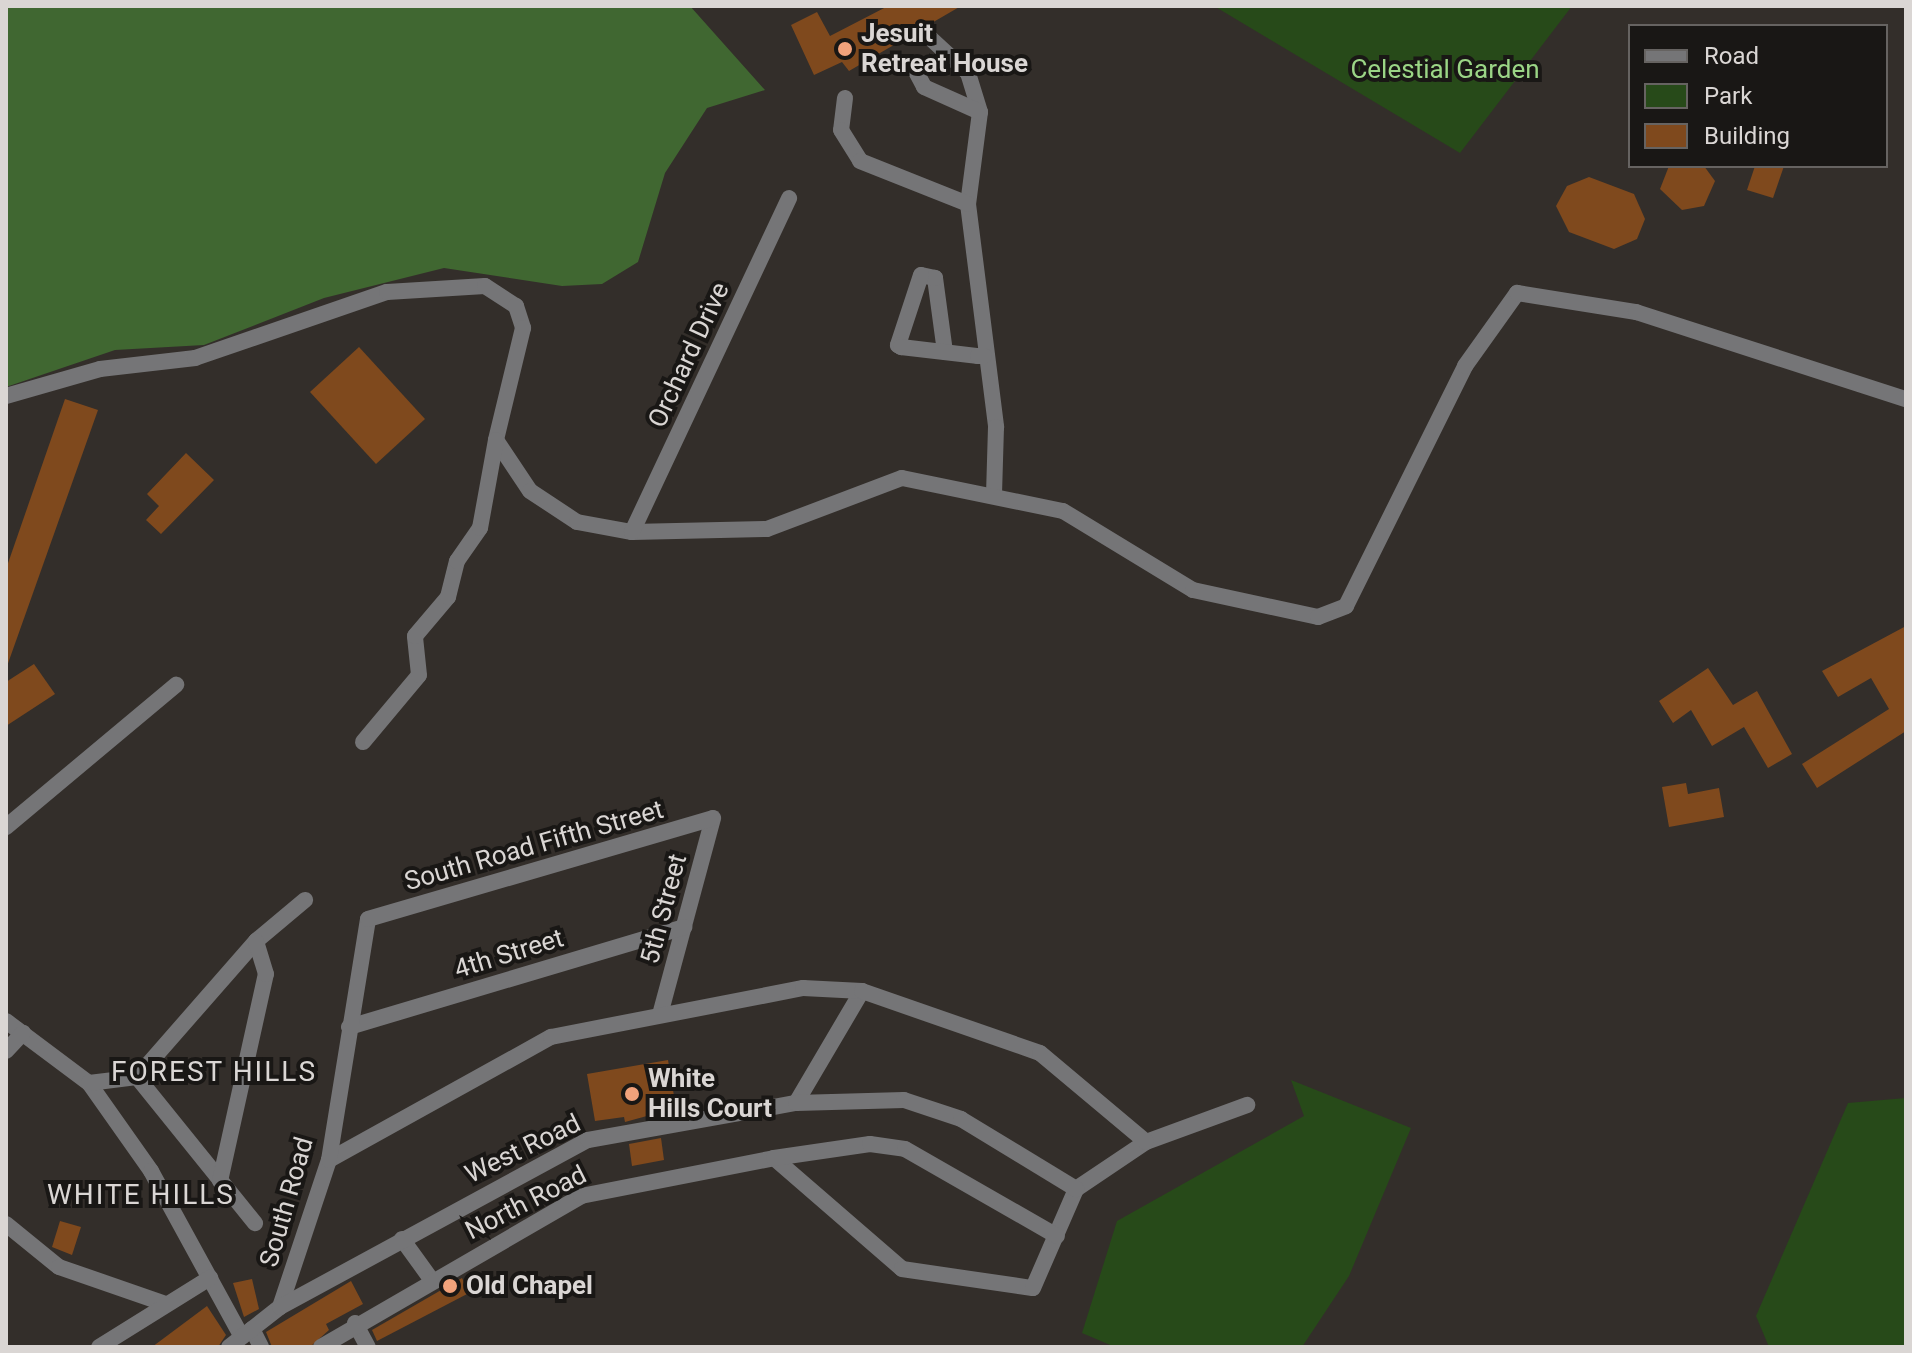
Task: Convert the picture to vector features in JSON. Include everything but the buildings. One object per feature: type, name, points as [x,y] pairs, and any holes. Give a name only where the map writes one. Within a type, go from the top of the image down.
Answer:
[{"type":"street","points":[[928,36],[968,73],[980,112],[968,204],[998,454],[994,495]]},
{"type":"street","points":[[912,64],[924,87],[980,112]]},
{"type":"street","points":[[845,98],[841,130],[860,161],[968,204]]},
{"type":"street","name":"Orchard Drive","points":[[632,532],[789,198]]},
{"type":"street","points":[[945,352],[935,278],[921,275],[897,342],[945,352],[984,356]]},
{"type":"street","points":[[6,396],[100,369],[195,358],[387,292],[465,284],[500,291],[522,316],[480,528],[457,561],[448,597],[415,636],[419,675],[363,742]]},
{"type":"street","points":[[496,440],[514,472],[551,508],[577,522],[632,532],[767,529],[801,521],[863,487],[902,478],[994,495],[1084,519],[1193,590],[1296,617],[1326,617],[1346,606],[1465,366],[1507,301],[1526,290],[1636,312],[1906,399]]},
{"type":"street","points":[[6,827],[176,685]]},
{"type":"street","name":"South Road Fifth Street","points":[[368,919],[713,818]]},
{"type":"street","name":"5th Street","points":[[661,1011],[713,818]]},
{"type":"street","points":[[89,1083],[137,1077],[256,941],[305,900]]},
{"type":"street","name":"South Road","points":[[280,1307],[329,1160],[368,919]]},
{"type":"street","name":"4th Street","points":[[349,1027],[684,927]]},
{"type":"street","points":[[220,1181],[266,974],[256,941]]},
{"type":"street","points":[[796,1103],[862,991]]},
{"type":"street","points":[[329,1160],[551,1037],[661,1011],[763,992],[862,991],[1040,1053],[1146,1142]]},
{"type":"street","points":[[6,1021],[89,1083],[151,1171],[241,1338],[261,1347]]},
{"type":"street","points":[[6,1051],[23,1033]]},
{"type":"street","points":[[137,1077],[255,1223]]},
{"type":"street","name":"West Road","points":[[241,1338],[280,1307],[588,1140],[796,1103],[867,1096],[930,1107],[1014,1148],[1076,1189]]},
{"type":"street","points":[[774,1158],[902,1269],[1033,1288],[1076,1189],[1146,1142],[1247,1105]]},
{"type":"street","name":"North Road","points":[[321,1347],[355,1323],[581,1196],[774,1158],[870,1144],[905,1149],[1057,1236]]},
{"type":"street","points":[[6,1224],[59,1267],[166,1304]]},
{"type":"street","points":[[402,1239],[431,1279]]},
{"type":"street","points":[[99,1347],[210,1278]]},
{"type":"street","points":[[355,1323],[368,1347]]},
{"type":"green space","points":[[6,6],[690,6],[765,90],[707,108],[665,173],[638,262],[602,284],[562,286],[444,268],[324,298],[204,345],[115,350],[6,387]]},
{"type":"green space","name":"Celestial Garden","points":[[1214,6],[1572,6],[1460,153]]},
{"type":"green space","points":[[1291,1080],[1411,1128],[1349,1276],[1302,1347],[1115,1347],[1082,1333],[1117,1221],[1304,1116]]},
{"type":"green space","points":[[1906,1098],[1906,1347],[1769,1347],[1756,1316],[1848,1103]]},
{"type":"place","name":"Jesuit Retreat House","points":[[845,49]]},
{"type":"place","name":"White Hills Court","points":[[632,1094]]},
{"type":"place","name":"Old Chapel","points":[[450,1286]]},
{"type":"district","name":"FOREST HILLS","points":[[214,1072]]},
{"type":"district","name":"WHITE HILLS","points":[[141,1195]]}]
